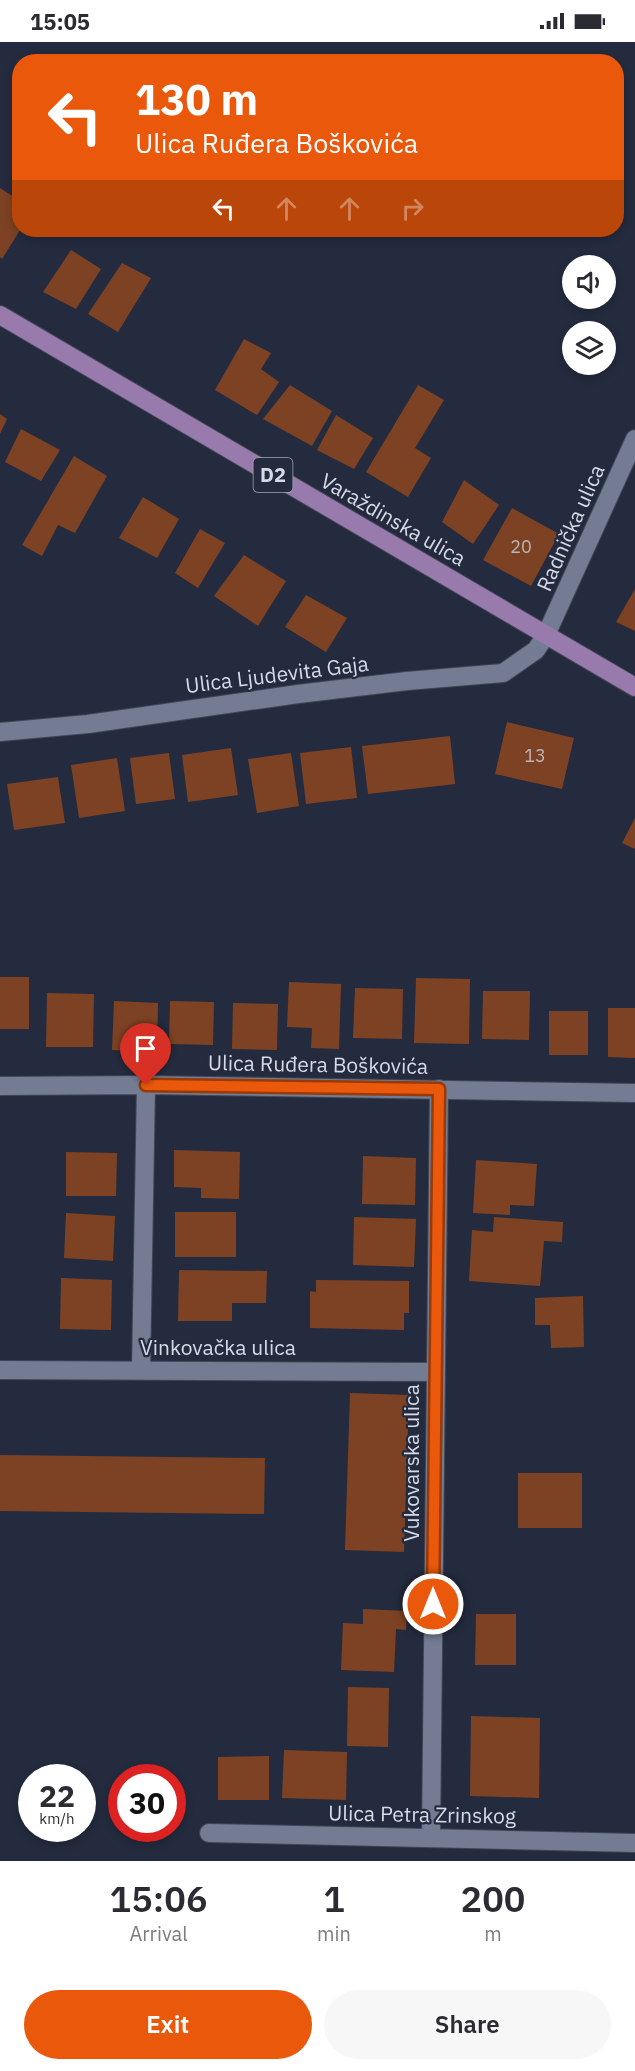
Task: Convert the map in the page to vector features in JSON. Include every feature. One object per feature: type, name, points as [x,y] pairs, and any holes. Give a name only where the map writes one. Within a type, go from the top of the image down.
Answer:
[{"type":"main road","name":"Varaždinska ulica","points":[[0,315],[546,635]]},
{"type":"main road","name":"D2","points":[[546,635],[635,687]]},
{"type":"street","name":"Radnička ulica","points":[[546,635],[635,439]]},
{"type":"street","name":"Ulica Ljudevita Gaja","points":[[0,732],[88,724],[320,691],[503,673],[536,650],[546,635]]},
{"type":"street","name":"Ulica Ruđera Boškovića","points":[[0,1086],[146,1085],[635,1093]]},
{"type":"street","points":[[141,1370],[146,1085]]},
{"type":"street","name":"Vukovarska ulica","points":[[431,1837],[439,1089]]},
{"type":"street","name":"Vinkovačka ulica","points":[[0,1370],[435,1372]]},
{"type":"street","name":"Ulica Petra Zrinskog","points":[[209,1833],[635,1843]]},
{"type":"building","points":[[0,188],[12,196],[12,237],[16,237],[2,259],[0,257]]},
{"type":"building","points":[[71,250],[101,269],[76,309],[43,292]]},
{"type":"building","points":[[122,263],[151,278],[118,332],[88,314]]},
{"type":"building","points":[[244,339],[271,353],[261,369],[279,382],[257,415],[215,390]]},
{"type":"building","points":[[290,385],[332,411],[312,446],[263,419]]},
{"type":"building","points":[[418,385],[444,400],[415,448],[431,458],[408,497],[366,472]]},
{"type":"building","points":[[0,414],[7,419],[0,434]]},
{"type":"building","points":[[336,415],[373,438],[354,469],[317,450]]},
{"type":"building","points":[[21,429],[60,450],[41,481],[5,462]]},
{"type":"building","points":[[74,456],[107,476],[75,533],[58,525],[42,556],[22,545]]},
{"type":"building","points":[[464,480],[499,505],[473,544],[442,522]]},
{"type":"building","points":[[143,497],[179,519],[157,558],[119,538]]},
{"type":"building","points":[[512,508],[559,534],[531,586],[483,560]]},
{"type":"building","points":[[200,529],[225,543],[198,588],[175,573]]},
{"type":"building","points":[[244,555],[286,581],[258,626],[214,596]]},
{"type":"building","points":[[635,589],[635,631],[616,622]]},
{"type":"building","points":[[306,595],[347,618],[326,652],[285,627]]},
{"type":"building","points":[[507,722],[574,738],[562,789],[495,774]]},
{"type":"building","points":[[450,736],[455,784],[368,794],[362,746]]},
{"type":"building","points":[[351,747],[357,798],[306,804],[300,753]]},
{"type":"building","points":[[231,748],[238,795],[188,802],[182,755]]},
{"type":"building","points":[[169,753],[175,799],[136,804],[130,758]]},
{"type":"building","points":[[291,753],[299,806],[257,813],[248,759]]},
{"type":"building","points":[[117,758],[125,811],[79,818],[71,765]]},
{"type":"building","points":[[58,777],[65,823],[14,830],[7,784]]},
{"type":"building","points":[[635,818],[635,849],[622,843]]},
{"type":"building","points":[[0,977],[29,977],[29,1029],[0,1029]]},
{"type":"building","points":[[416,978],[470,979],[469,1044],[414,1043]]},
{"type":"building","points":[[289,982],[341,984],[339,1049],[311,1048],[312,1028],[287,1027]]},
{"type":"building","points":[[355,988],[403,989],[402,1039],[353,1038]]},
{"type":"building","points":[[483,991],[530,991],[529,1040],[482,1039]]},
{"type":"building","points":[[47,993],[94,994],[93,1047],[46,1047]]},
{"type":"building","points":[[114,1001],[158,1003],[157,1052],[112,1050]]},
{"type":"building","points":[[170,1001],[214,1002],[213,1045],[169,1044]]},
{"type":"building","points":[[233,1003],[278,1004],[277,1050],[232,1049]]},
{"type":"building","points":[[608,1008],[635,1008],[635,1058],[608,1057]]},
{"type":"building","points":[[549,1011],[588,1011],[588,1055],[549,1055]]},
{"type":"building","points":[[174,1150],[240,1152],[239,1199],[201,1198],[201,1188],[174,1187]]},
{"type":"building","points":[[66,1152],[117,1153],[116,1196],[66,1196]]},
{"type":"building","points":[[363,1156],[416,1158],[415,1205],[362,1204]]},
{"type":"building","points":[[476,1160],[537,1164],[534,1206],[510,1205],[510,1215],[473,1213]]},
{"type":"building","points":[[175,1212],[236,1212],[236,1257],[175,1257]]},
{"type":"building","points":[[66,1213],[115,1216],[113,1261],[64,1258]]},
{"type":"building","points":[[354,1217],[416,1219],[414,1267],[353,1265]]},
{"type":"building","points":[[494,1217],[563,1222],[562,1242],[544,1241],[540,1286],[469,1281],[472,1230],[493,1232]]},
{"type":"building","points":[[179,1270],[267,1271],[266,1303],[232,1303],[232,1321],[178,1321]]},
{"type":"building","points":[[61,1278],[112,1280],[111,1330],[60,1329]]},
{"type":"building","points":[[316,1280],[409,1281],[409,1313],[404,1313],[404,1330],[310,1328],[310,1291],[316,1292]]},
{"type":"building","points":[[583,1296],[584,1347],[551,1348],[550,1325],[535,1325],[535,1298]]},
{"type":"building","points":[[350,1393],[409,1395],[404,1552],[345,1550]]},
{"type":"building","points":[[0,1455],[265,1458],[264,1514],[0,1511]]},
{"type":"building","points":[[518,1473],[582,1473],[582,1528],[518,1528]]},
{"type":"building","points":[[363,1609],[407,1611],[406,1630],[396,1629],[394,1672],[341,1670],[343,1623],[363,1624]]},
{"type":"building","points":[[476,1614],[516,1614],[516,1665],[475,1665]]},
{"type":"building","points":[[348,1687],[389,1688],[388,1747],[347,1746]]},
{"type":"building","points":[[471,1716],[540,1718],[539,1798],[470,1796]]},
{"type":"building","points":[[284,1750],[347,1752],[346,1800],[282,1798]]},
{"type":"building","points":[[269,1756],[269,1800],[218,1800],[218,1757]]},
{"type":"route","points":[[146,1085],[439,1089],[433,1604]]}]
